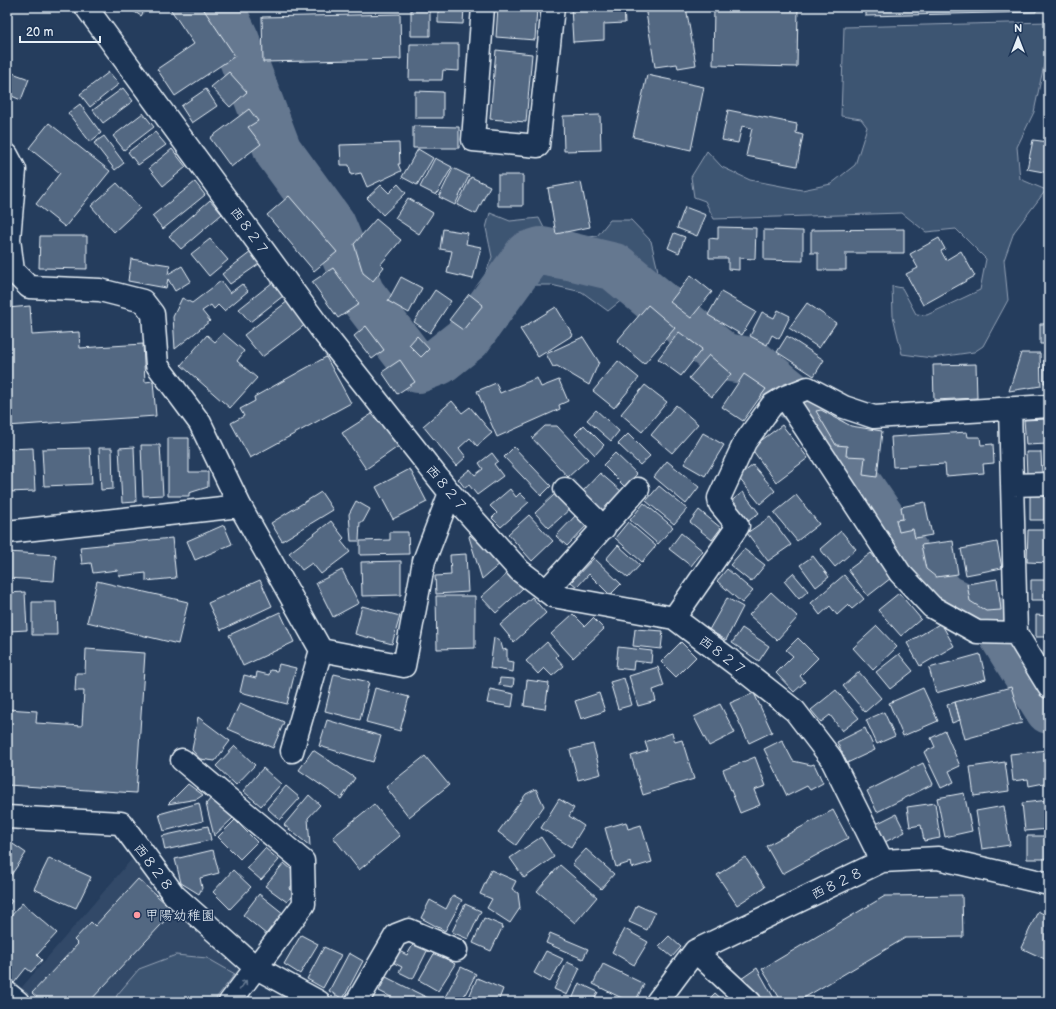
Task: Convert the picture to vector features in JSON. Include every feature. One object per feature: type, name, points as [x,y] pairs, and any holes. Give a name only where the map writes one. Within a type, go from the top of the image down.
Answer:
[{"type":"street","name":"西８２７","points":[[86,7],[323,332],[450,493],[520,571],[553,596],[674,618],[795,711],[831,758],[882,861]]},
{"type":"street","points":[[483,7],[473,140],[538,146],[553,7]]},
{"type":"street","points":[[7,155],[16,170],[8,239],[13,271],[29,287],[100,290],[143,300],[153,314],[157,365],[200,423],[240,506],[321,650],[292,751]]},
{"type":"street","points":[[674,618],[738,526],[720,504],[718,498],[745,442],[772,405],[785,397],[808,388],[844,407],[874,417],[1049,406]]},
{"type":"street","points":[[785,397],[900,573],[932,607],[977,632],[1016,633]]},
{"type":"street","points":[[1010,408],[1016,633],[1049,687]]},
{"type":"street","points":[[1012,486],[1049,484]]},
{"type":"street","points":[[565,490],[604,528]]},
{"type":"street","points":[[546,591],[638,490]]},
{"type":"street","points":[[321,650],[404,666],[424,561],[450,493]]},
{"type":"street","points":[[7,532],[240,506]]},
{"type":"street","points":[[182,760],[303,861],[304,904],[230,1002]]},
{"type":"street","name":"西８２８","points":[[7,817],[121,823],[174,894],[255,967],[319,1002]]},
{"type":"street","name":"西８２８","points":[[657,1002],[695,950],[882,861],[938,858],[1049,884]]},
{"type":"street","points":[[357,1002],[396,934],[409,930],[456,950]]},
{"type":"street","points":[[695,950],[750,1002]]},
{"type":"street","points":[[7,993],[18,1002]]},
{"type":"shaded area","points":[[1049,22],[1049,41],[1034,112],[1017,147],[1020,179],[1046,190],[1014,232],[1004,260],[1008,300],[983,346],[974,352],[932,358],[902,354],[893,316],[892,286],[902,288],[916,314],[927,315],[980,290],[986,259],[956,229],[926,232],[902,213],[714,219],[705,201],[694,197],[691,177],[707,151],[722,167],[750,180],[802,190],[831,184],[855,165],[867,127],[861,119],[841,116],[844,27]]},
{"type":"shaded area","points":[[490,213],[510,221],[539,218],[548,236],[558,241],[597,236],[610,220],[631,220],[651,241],[658,271],[608,311],[582,292],[551,285],[530,285],[502,298],[486,285],[485,275],[492,257],[486,228]]},
{"type":"shaded area","name":"甲陽幼稚園","points":[[131,860],[246,969],[221,1002],[28,1002],[17,993]]},
{"type":"shaded area","points":[[176,955],[207,958],[235,974],[213,1002],[115,1002],[117,995],[139,969]]},
{"type":"building","points":[[127,7],[147,7],[141,16]]},
{"type":"building","points":[[169,7],[202,7],[235,56],[175,96],[157,69],[194,44]]},
{"type":"building","points":[[411,7],[430,7],[430,36],[411,36]]},
{"type":"building","points":[[438,7],[464,7],[463,24],[438,23]]},
{"type":"building","points":[[498,7],[537,7],[535,40],[496,37]]},
{"type":"building","points":[[571,7],[624,7],[625,23],[604,24],[604,40],[573,42]]},
{"type":"building","points":[[645,7],[686,7],[696,65],[678,68],[677,64],[655,67]]},
{"type":"building","points":[[714,7],[798,7],[797,67],[713,65]]},
{"type":"building","points":[[866,7],[1036,7],[1036,12],[866,16]]},
{"type":"building","points":[[400,14],[401,59],[263,62],[262,17]]},
{"type":"building","points":[[410,44],[459,44],[459,71],[443,70],[442,80],[409,80]]},
{"type":"building","points":[[496,50],[532,54],[526,122],[490,119]]},
{"type":"building","points":[[7,71],[29,79],[21,100],[7,94]]},
{"type":"building","points":[[109,72],[119,84],[90,107],[80,94]]},
{"type":"building","points":[[229,72],[247,92],[230,107],[211,87]]},
{"type":"building","points":[[647,75],[704,87],[691,150],[633,137]]},
{"type":"building","points":[[123,88],[133,101],[103,123],[93,110]]},
{"type":"building","points":[[206,89],[217,106],[192,123],[181,106]]},
{"type":"building","points":[[415,91],[443,92],[443,118],[415,118]]},
{"type":"building","points":[[80,104],[101,133],[90,142],[68,113]]},
{"type":"building","points":[[249,109],[258,121],[248,127],[261,144],[231,167],[210,138]]},
{"type":"building","points":[[728,110],[797,124],[796,133],[803,135],[797,166],[746,156],[752,128],[742,126],[738,143],[722,140]]},
{"type":"building","points":[[143,113],[154,127],[124,150],[113,136]]},
{"type":"building","points":[[600,115],[601,150],[564,151],[563,116]]},
{"type":"building","points":[[49,123],[110,171],[65,227],[36,204],[60,173],[29,148]]},
{"type":"building","points":[[413,126],[459,127],[459,148],[413,148]]},
{"type":"building","points":[[155,132],[166,145],[138,165],[128,152]]},
{"type":"building","points":[[104,136],[124,163],[115,170],[94,143]]},
{"type":"building","points":[[1033,140],[1049,142],[1049,173],[1027,169]]},
{"type":"building","points":[[399,143],[400,164],[398,164],[401,171],[367,187],[361,173],[351,175],[349,165],[341,165],[340,145]]},
{"type":"building","points":[[172,149],[186,167],[163,186],[149,168]]},
{"type":"building","points":[[418,149],[433,158],[417,185],[402,177]]},
{"type":"building","points":[[435,158],[452,167],[436,195],[420,187]]},
{"type":"building","points":[[453,168],[469,176],[455,205],[439,197]]},
{"type":"building","points":[[498,175],[523,175],[523,206],[498,206]]},
{"type":"building","points":[[471,177],[490,186],[476,214],[457,205]]},
{"type":"building","points":[[195,182],[205,195],[163,229],[152,216]]},
{"type":"building","points":[[581,182],[590,227],[556,234],[548,188]]},
{"type":"building","points":[[117,183],[140,208],[114,232],[91,206]]},
{"type":"building","points":[[398,184],[406,193],[383,215],[367,198],[381,185],[389,193]]},
{"type":"building","points":[[289,196],[337,252],[314,271],[267,215]]},
{"type":"building","points":[[408,198],[433,213],[419,234],[395,218]]},
{"type":"building","points":[[210,200],[222,214],[181,249],[169,236]]},
{"type":"building","points":[[685,207],[706,215],[697,236],[677,228]]},
{"type":"building","points":[[376,219],[401,240],[381,264],[384,267],[373,281],[363,273],[354,244]]},
{"type":"building","points":[[718,227],[756,228],[755,259],[739,258],[739,270],[728,269],[728,258],[709,258],[709,238],[718,239]]},
{"type":"building","points":[[443,229],[468,233],[466,244],[481,247],[473,279],[447,273],[452,251],[440,249]]},
{"type":"building","points":[[904,229],[904,253],[846,253],[846,270],[818,270],[818,253],[811,253],[811,230]]},
{"type":"building","points":[[764,230],[803,231],[803,261],[764,260]]},
{"type":"building","points":[[674,233],[685,237],[679,253],[668,248]]},
{"type":"building","points":[[40,236],[87,236],[87,269],[39,268]]},
{"type":"building","points":[[939,238],[945,249],[941,251],[946,260],[961,251],[975,276],[923,305],[906,274],[918,268],[910,254]]},
{"type":"building","points":[[210,239],[228,260],[209,276],[191,254]]},
{"type":"building","points":[[251,252],[259,264],[230,284],[222,274]]},
{"type":"building","points":[[131,259],[170,265],[168,274],[182,266],[191,281],[175,291],[168,279],[166,288],[128,281]]},
{"type":"building","points":[[333,268],[359,304],[338,318],[312,282]]},
{"type":"building","points":[[691,275],[712,292],[691,318],[670,302]]},
{"type":"building","points":[[401,277],[422,288],[409,313],[388,301]]},
{"type":"building","points":[[221,281],[230,293],[242,284],[248,291],[224,311],[218,305],[214,309],[211,305],[202,311],[210,321],[175,349],[173,317],[182,298],[192,303]]},
{"type":"building","points":[[273,282],[283,296],[250,322],[239,309]]},
{"type":"building","points":[[435,290],[451,301],[430,333],[414,322]]},
{"type":"building","points":[[721,292],[756,312],[742,335],[708,315]]},
{"type":"building","points":[[469,294],[483,305],[463,330],[449,320]]},
{"type":"building","points":[[288,301],[306,324],[262,357],[244,335]]},
{"type":"building","points":[[807,303],[836,323],[819,348],[789,328]]},
{"type":"building","points":[[648,305],[675,328],[644,364],[617,341]]},
{"type":"building","points":[[30,306],[32,335],[79,332],[80,348],[143,344],[145,382],[153,381],[156,416],[7,426],[7,308]]},
{"type":"building","points":[[556,307],[573,335],[538,357],[520,329]]},
{"type":"building","points":[[778,310],[790,316],[779,339],[772,335],[767,345],[750,336],[762,312],[774,318]]},
{"type":"building","points":[[1040,324],[1049,324],[1049,344],[1040,344]]},
{"type":"building","points":[[366,326],[384,350],[372,359],[354,336]]},
{"type":"building","points":[[679,332],[702,349],[681,376],[658,359]]},
{"type":"building","points":[[223,333],[244,351],[237,361],[257,378],[230,408],[181,365],[207,335],[215,342]]},
{"type":"building","points":[[417,336],[429,349],[421,357],[409,345]]},
{"type":"building","points":[[787,336],[824,360],[814,376],[777,352]]},
{"type":"building","points":[[583,337],[599,362],[589,385],[557,366],[553,367],[546,354]]},
{"type":"building","points":[[1021,353],[1040,353],[1041,386],[1009,391]]},
{"type":"building","points":[[1044,354],[1049,354],[1049,383],[1044,383]]},
{"type":"building","points":[[709,355],[731,374],[712,397],[689,378]]},
{"type":"building","points":[[326,357],[351,403],[250,458],[231,423],[244,416],[240,409],[255,401],[254,397]]},
{"type":"building","points":[[400,360],[415,382],[397,394],[382,372]]},
{"type":"building","points":[[618,361],[639,378],[614,408],[593,391]]},
{"type":"building","points":[[976,364],[977,398],[934,400],[933,365]]},
{"type":"building","points":[[744,374],[766,389],[743,421],[722,407]]},
{"type":"building","points":[[537,378],[541,387],[559,380],[568,401],[559,405],[560,409],[497,437],[477,391],[496,383],[500,393]]},
{"type":"building","points":[[645,385],[667,402],[642,432],[621,414]]},
{"type":"building","points":[[452,401],[462,413],[470,407],[492,433],[477,446],[470,438],[459,448],[466,457],[456,466],[423,426]]},
{"type":"building","points":[[676,405],[698,424],[672,453],[651,435]]},
{"type":"building","points":[[596,410],[619,431],[611,441],[587,420]]},
{"type":"building","points":[[821,410],[851,426],[882,431],[877,477],[863,475],[865,457],[846,456],[847,446],[836,445],[816,411]]},
{"type":"building","points":[[375,412],[399,446],[366,469],[342,433]]},
{"type":"building","points":[[1047,419],[1048,444],[1026,445],[1024,420]]},
{"type":"building","points":[[584,425],[604,445],[595,455],[575,434]]},
{"type":"building","points":[[782,425],[808,458],[776,482],[751,448]]},
{"type":"building","points":[[545,426],[557,426],[588,459],[568,477],[532,438]]},
{"type":"building","points":[[967,432],[968,437],[980,437],[981,445],[993,444],[994,463],[983,464],[984,473],[946,476],[945,464],[893,467],[891,437]]},
{"type":"building","points":[[703,433],[724,445],[705,476],[684,464]]},
{"type":"building","points":[[628,434],[650,456],[640,465],[618,444]]},
{"type":"building","points":[[168,438],[189,438],[189,472],[208,472],[208,487],[189,493],[189,496],[168,496]]},
{"type":"building","points":[[141,445],[160,445],[163,495],[143,496]]},
{"type":"building","points":[[134,447],[136,502],[122,503],[119,448]]},
{"type":"building","points":[[514,447],[551,486],[541,496],[504,457]]},
{"type":"building","points":[[33,448],[35,491],[7,492],[7,449]]},
{"type":"building","points":[[90,448],[92,484],[44,486],[42,449]]},
{"type":"building","points":[[99,448],[112,448],[113,489],[101,490]]},
{"type":"building","points":[[1026,452],[1041,452],[1042,474],[1027,475]]},
{"type":"building","points":[[492,453],[498,461],[494,464],[503,476],[477,495],[469,485],[465,488],[458,479],[470,469],[475,475],[483,469],[479,463]]},
{"type":"building","points":[[615,453],[637,474],[625,487],[603,465]]},
{"type":"building","points":[[667,461],[699,487],[686,504],[654,477]]},
{"type":"building","points":[[753,465],[775,491],[760,504],[738,477]]},
{"type":"building","points":[[410,469],[427,502],[393,519],[376,487]]},
{"type":"building","points":[[600,473],[621,491],[602,511],[582,492]]},
{"type":"building","points":[[659,486],[687,509],[674,524],[646,501]]},
{"type":"building","points":[[510,489],[516,497],[520,493],[529,502],[501,527],[492,518],[497,513],[490,506]]},
{"type":"building","points":[[321,492],[333,510],[282,541],[271,523]]},
{"type":"building","points":[[557,492],[572,507],[549,528],[535,513]]},
{"type":"building","points":[[743,492],[759,513],[746,523],[730,502]]},
{"type":"building","points":[[796,495],[819,524],[797,541],[774,513]]},
{"type":"building","points":[[1030,496],[1044,496],[1044,520],[1030,520]]},
{"type":"building","points":[[356,501],[370,509],[363,522],[360,522],[359,541],[351,541],[349,514]]},
{"type":"building","points":[[925,502],[932,535],[915,538],[913,529],[899,532],[896,520],[903,519],[901,507]]},
{"type":"building","points":[[644,503],[673,527],[658,544],[630,520]]},
{"type":"building","points":[[699,510],[721,528],[712,540],[690,522]]},
{"type":"building","points":[[578,513],[589,523],[567,546],[556,536]]},
{"type":"building","points":[[529,515],[553,541],[532,561],[508,534]]},
{"type":"building","points":[[770,517],[791,545],[768,561],[747,533]]},
{"type":"building","points":[[331,521],[344,538],[341,541],[350,552],[321,574],[312,563],[302,570],[289,553]]},
{"type":"building","points":[[628,522],[656,546],[642,562],[615,538]]},
{"type":"building","points":[[224,525],[232,544],[195,560],[187,541]]},
{"type":"building","points":[[1028,530],[1049,530],[1049,563],[1027,562]]},
{"type":"building","points":[[841,531],[856,549],[835,567],[820,549]]},
{"type":"building","points":[[390,532],[408,532],[409,554],[360,555],[360,541],[390,540]]},
{"type":"building","points":[[681,533],[703,551],[691,566],[669,549]]},
{"type":"building","points":[[470,535],[501,563],[482,579],[469,537]]},
{"type":"building","points":[[172,538],[176,578],[146,581],[146,573],[119,576],[118,570],[93,573],[91,563],[82,564],[80,547]]},
{"type":"building","points":[[953,541],[958,574],[936,577],[926,569],[921,545]]},
{"type":"building","points":[[997,542],[1002,568],[966,575],[961,549]]},
{"type":"building","points":[[618,545],[640,565],[628,578],[606,559]]},
{"type":"building","points":[[744,549],[765,565],[751,582],[730,565]]},
{"type":"building","points":[[7,552],[56,555],[54,581],[7,578]]},
{"type":"building","points":[[871,553],[891,578],[868,596],[848,570]]},
{"type":"building","points":[[466,554],[468,592],[436,594],[435,576],[451,575],[450,555]]},
{"type":"building","points":[[813,556],[829,577],[816,587],[800,565]]},
{"type":"building","points":[[594,558],[621,584],[610,595],[589,574],[577,587],[571,582]]},
{"type":"building","points":[[401,561],[401,595],[362,596],[361,562]]},
{"type":"building","points":[[727,569],[753,591],[742,603],[717,581]]},
{"type":"building","points":[[342,570],[359,603],[333,617],[316,583]]},
{"type":"building","points":[[508,573],[523,588],[496,613],[481,597]]},
{"type":"building","points":[[793,573],[808,591],[799,599],[784,581]]},
{"type":"building","points":[[844,575],[864,599],[852,609],[848,605],[837,615],[830,606],[820,615],[811,603]]},
{"type":"building","points":[[997,579],[1001,610],[986,611],[970,601],[967,584]]},
{"type":"building","points":[[260,580],[272,606],[221,630],[208,603]]},
{"type":"building","points":[[1031,580],[1049,580],[1049,600],[1031,600]]},
{"type":"building","points":[[97,581],[188,602],[178,644],[87,622]]},
{"type":"building","points":[[25,592],[27,630],[9,631],[7,593]]},
{"type":"building","points":[[771,592],[798,617],[777,640],[749,615]]},
{"type":"building","points":[[899,593],[921,619],[901,636],[878,610]]},
{"type":"building","points":[[436,596],[475,596],[475,648],[437,649]]},
{"type":"building","points":[[532,597],[546,613],[514,642],[500,625]]},
{"type":"building","points":[[727,598],[743,607],[726,640],[709,630]]},
{"type":"building","points":[[32,602],[56,602],[57,635],[32,635]]},
{"type":"building","points":[[362,606],[400,616],[392,644],[355,634]]},
{"type":"building","points":[[280,612],[294,642],[243,666],[229,635]]},
{"type":"building","points":[[573,614],[585,626],[593,618],[604,629],[573,658],[551,634]]},
{"type":"building","points":[[1036,615],[1049,616],[1049,637],[1036,637]]},
{"type":"building","points":[[941,623],[954,646],[920,666],[907,643]]},
{"type":"building","points":[[877,626],[897,647],[873,670],[853,648]]},
{"type":"building","points":[[742,628],[769,646],[759,661],[732,643]]},
{"type":"building","points":[[635,629],[663,631],[661,649],[633,646]]},
{"type":"building","points":[[494,637],[501,643],[503,650],[507,649],[507,661],[514,662],[513,672],[490,668]]},
{"type":"building","points":[[798,638],[818,658],[800,676],[805,682],[794,692],[776,673],[793,656],[786,650]]},
{"type":"building","points":[[547,642],[558,655],[556,657],[564,666],[552,676],[544,668],[538,674],[526,661]]},
{"type":"building","points":[[681,642],[696,657],[676,677],[661,662]]},
{"type":"building","points":[[618,647],[652,651],[651,663],[634,661],[633,670],[616,668]]},
{"type":"building","points":[[86,649],[145,653],[136,793],[7,785],[7,709],[37,711],[36,723],[82,726],[84,691],[75,691],[76,673],[85,673]]},
{"type":"building","points":[[899,654],[913,671],[890,689],[876,672]]},
{"type":"building","points":[[980,654],[986,679],[936,693],[929,668]]},
{"type":"building","points":[[279,664],[296,668],[287,704],[240,692],[244,675],[256,678],[257,672],[269,675],[270,670],[277,671]]},
{"type":"building","points":[[658,667],[664,686],[653,690],[656,701],[638,706],[629,676]]},
{"type":"building","points":[[859,672],[881,698],[865,712],[843,686]]},
{"type":"building","points":[[334,674],[369,682],[360,720],[325,711]]},
{"type":"building","points":[[500,678],[514,679],[513,687],[499,685]]},
{"type":"building","points":[[624,678],[632,705],[618,709],[610,682]]},
{"type":"building","points":[[527,680],[549,683],[545,709],[524,706]]},
{"type":"building","points":[[1011,687],[1022,723],[965,739],[955,702]]},
{"type":"building","points":[[375,688],[409,697],[400,731],[366,722]]},
{"type":"building","points":[[923,688],[938,721],[903,736],[889,703]]},
{"type":"building","points":[[490,689],[514,694],[512,707],[487,703]]},
{"type":"building","points":[[836,690],[859,718],[842,731],[830,715],[821,722],[811,710]]},
{"type":"building","points":[[599,693],[605,711],[581,719],[575,701]]},
{"type":"building","points":[[754,693],[772,732],[749,743],[730,703]]},
{"type":"building","points":[[955,702],[960,720],[952,723],[947,705]]},
{"type":"building","points":[[240,703],[284,722],[273,748],[228,729]]},
{"type":"building","points":[[720,704],[735,733],[709,746],[694,717]]},
{"type":"building","points":[[884,712],[895,736],[877,744],[866,720]]},
{"type":"building","points":[[198,717],[230,741],[215,761],[200,759],[192,750]]},
{"type":"building","points":[[327,720],[381,736],[373,762],[319,746]]},
{"type":"building","points":[[865,728],[875,750],[847,763],[837,742]]},
{"type":"building","points":[[945,731],[960,766],[949,771],[954,782],[941,788],[924,752],[935,747],[931,738]]},
{"type":"building","points":[[672,733],[675,742],[682,740],[694,779],[643,795],[631,756],[648,751],[645,742]]},
{"type":"building","points":[[782,740],[793,761],[811,765],[814,764],[823,783],[810,790],[807,786],[787,796],[764,749]]},
{"type":"building","points":[[593,744],[601,774],[578,780],[570,750]]},
{"type":"building","points":[[235,746],[255,765],[236,785],[216,766]]},
{"type":"building","points":[[313,750],[355,778],[341,799],[299,770]]},
{"type":"building","points":[[1047,750],[1049,758],[1049,782],[1029,786],[1028,779],[1013,781],[1010,754]]},
{"type":"building","points":[[425,756],[449,785],[409,817],[386,787]]},
{"type":"building","points":[[755,757],[766,786],[754,790],[760,805],[740,813],[723,770]]},
{"type":"building","points":[[1005,762],[1009,791],[974,796],[970,767]]},
{"type":"building","points":[[923,763],[933,784],[877,812],[867,791]]},
{"type":"building","points":[[263,768],[281,784],[261,806],[243,791]]},
{"type":"building","points":[[188,784],[203,795],[197,799],[168,804]]},
{"type":"building","points":[[286,786],[300,798],[280,820],[267,808]]},
{"type":"building","points":[[536,789],[544,806],[516,845],[498,832],[526,794]]},
{"type":"building","points":[[964,793],[972,831],[945,837],[937,798]]},
{"type":"building","points":[[309,795],[320,805],[308,818],[310,846],[284,825]]},
{"type":"building","points":[[211,798],[233,818],[214,836],[206,804]]},
{"type":"building","points":[[559,799],[574,808],[569,816],[584,826],[571,847],[541,828]]},
{"type":"building","points":[[1049,800],[1049,829],[1025,831],[1022,803]]},
{"type":"building","points":[[199,803],[203,821],[164,831],[159,814]]},
{"type":"building","points":[[935,803],[940,838],[924,841],[921,825],[910,827],[907,807]]},
{"type":"building","points":[[374,804],[400,836],[359,870],[333,837]]},
{"type":"building","points":[[1004,806],[1010,845],[982,849],[976,811]]},
{"type":"building","points":[[833,810],[848,838],[782,874],[766,846]]},
{"type":"building","points":[[896,814],[905,832],[885,842],[876,824]]},
{"type":"building","points":[[235,820],[257,842],[240,859],[218,837]]},
{"type":"building","points":[[626,822],[628,829],[641,825],[652,862],[632,868],[631,862],[616,867],[605,828]]},
{"type":"building","points":[[208,826],[211,840],[165,850],[162,836]]},
{"type":"building","points":[[1027,836],[1049,836],[1049,859],[1027,859]]},
{"type":"building","points":[[541,837],[554,857],[524,878],[510,858]]},
{"type":"building","points":[[7,840],[26,853],[9,878],[7,877]]},
{"type":"building","points":[[265,848],[279,860],[261,880],[247,868]]},
{"type":"building","points":[[586,849],[614,874],[601,889],[572,864]]},
{"type":"building","points":[[213,850],[219,873],[200,878],[202,888],[199,894],[181,883],[175,859]]},
{"type":"building","points":[[745,857],[765,887],[737,905],[717,875]]},
{"type":"building","points":[[49,858],[91,877],[76,908],[34,889]]},
{"type":"building","points":[[284,863],[299,876],[289,889],[294,893],[287,902],[265,886]]},
{"type":"building","points":[[560,865],[597,897],[575,923],[537,891]]},
{"type":"building","points":[[233,870],[251,887],[230,909],[213,892]]},
{"type":"building","points":[[491,870],[516,881],[512,889],[518,893],[520,908],[510,923],[487,908],[492,899],[480,894]]},
{"type":"building","points":[[138,879],[174,911],[89,1002],[42,1002],[32,993],[78,944],[74,940],[91,922],[95,926]]},
{"type":"building","points":[[259,894],[284,914],[267,935],[243,915]]},
{"type":"building","points":[[453,895],[462,900],[445,931],[421,918],[430,900],[446,909]]},
{"type":"building","points":[[962,895],[963,937],[905,938],[797,1002],[782,1002],[762,969],[885,896]]},
{"type":"building","points":[[7,897],[12,901],[7,908]]},
{"type":"building","points":[[22,903],[57,933],[37,955],[42,960],[31,972],[26,968],[14,983],[7,977],[7,921]]},
{"type":"building","points":[[465,904],[481,911],[468,939],[452,932]]},
{"type":"building","points":[[637,905],[655,913],[647,930],[629,922]]},
{"type":"building","points":[[1038,911],[1049,917],[1049,961],[1021,948]]},
{"type":"building","points":[[484,918],[503,926],[491,951],[473,943]]},
{"type":"building","points":[[625,929],[648,942],[634,965],[612,952]]},
{"type":"building","points":[[550,933],[588,949],[583,959],[546,943]]},
{"type":"building","points":[[301,935],[318,944],[300,974],[284,964]]},
{"type":"building","points":[[669,936],[681,947],[672,957],[659,946]]},
{"type":"building","points":[[414,943],[428,949],[413,979],[399,972],[402,967],[394,963],[399,951],[407,955]]},
{"type":"building","points":[[324,947],[341,955],[323,988],[307,979]]},
{"type":"building","points":[[546,951],[563,959],[550,982],[534,973]]},
{"type":"building","points":[[435,952],[455,964],[438,991],[419,980]]},
{"type":"building","points":[[349,953],[363,961],[343,999],[329,991]]},
{"type":"building","points":[[567,962],[580,968],[567,995],[554,989]]},
{"type":"building","points":[[603,964],[644,984],[635,1002],[630,1002],[593,984]]},
{"type":"building","points":[[461,967],[476,974],[461,1002],[454,1002],[445,997]]},
{"type":"building","points":[[757,968],[776,1002],[764,1002],[741,979]]},
{"type":"building","points":[[386,977],[432,1000],[431,1002],[393,1002],[395,999],[379,991]]},
{"type":"building","points":[[477,978],[503,989],[498,1002],[467,1002]]},
{"type":"building","points":[[579,983],[598,992],[593,1002],[571,1002]]},
{"type":"building","points":[[715,993],[725,1002],[706,1002]]},
{"type":"building","points":[[604,999],[612,1002],[603,1002]]},
{"type":"waterway","points":[[220,7],[236,41],[278,151],[332,225],[361,294],[418,369],[439,361],[468,338],[528,255],[541,251],[615,267],[724,357],[750,361],[804,405],[916,569],[945,598],[994,621],[1049,710]]},
{"type":"place","name":"甲陽幼稚園","points":[[137,915]]}]
